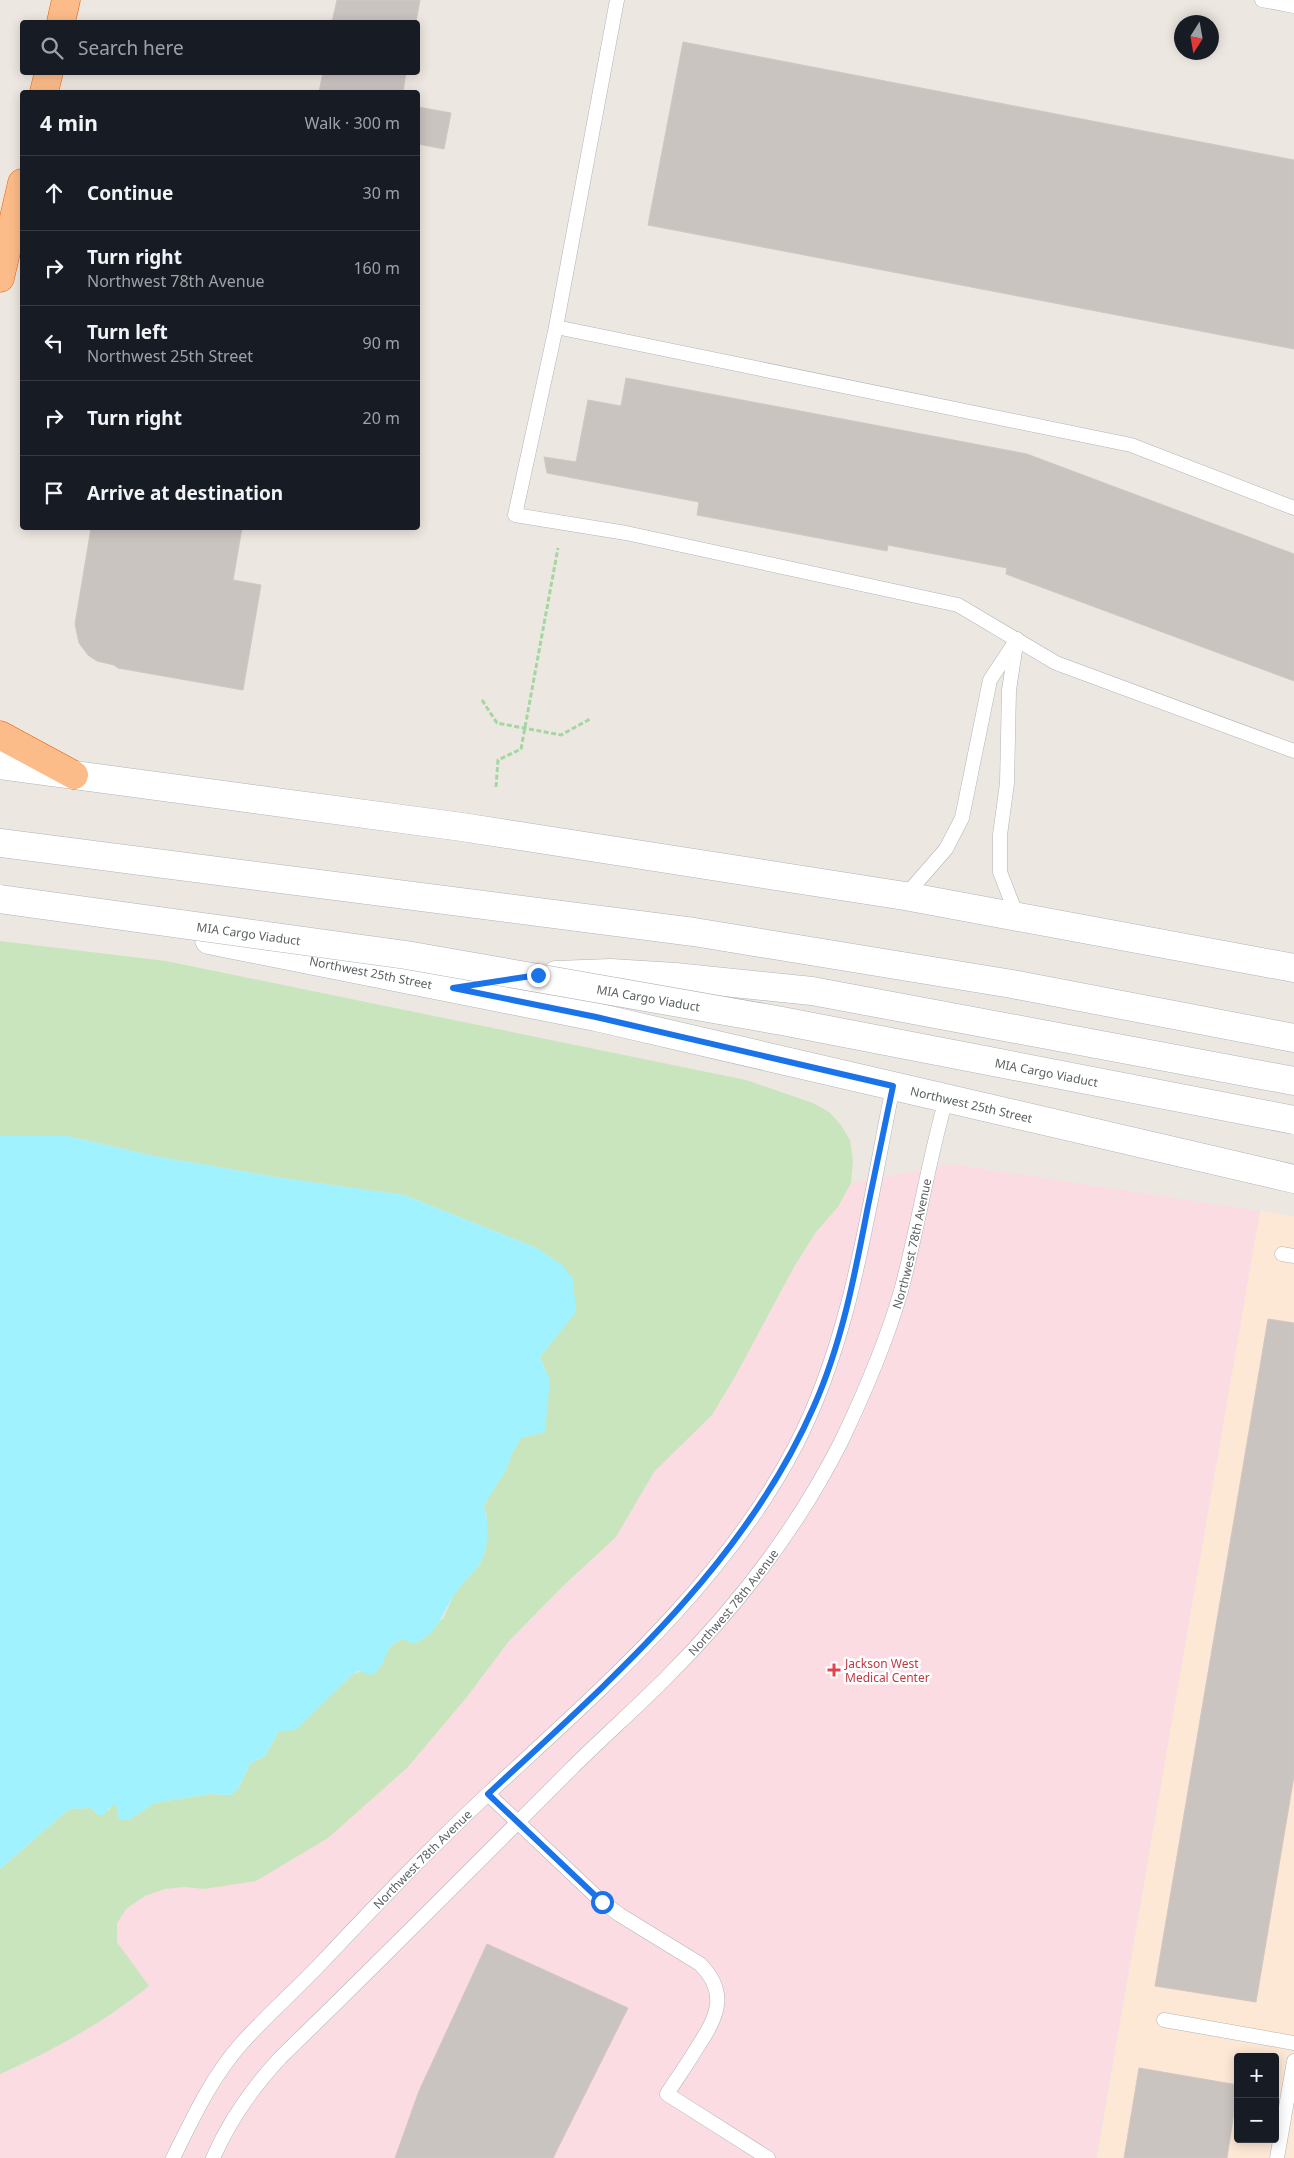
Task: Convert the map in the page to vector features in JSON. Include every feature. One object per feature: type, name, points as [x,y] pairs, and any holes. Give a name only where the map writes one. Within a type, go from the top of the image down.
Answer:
[{"type":"highway","points":[[61,20],[66,0]]},
{"type":"highway","points":[[44,90],[48,75]]},
{"type":"highway","points":[[0,278],[20,193]]},
{"type":"highway","points":[[0,735],[74,775]]},
{"type":"main road","points":[[0,765],[462,826],[905,896],[1294,968]]},
{"type":"main road","points":[[0,843],[694,932],[1012,984],[1294,1038]]},
{"type":"main road","name":"Northwest 25th Street","points":[[0,901],[263,950],[596,1017],[1294,1179]]},
{"type":"main road","name":"MIA Cargo Viaduct","points":[[0,901],[406,955],[782,1021],[1294,1120]]},
{"type":"main road","points":[[453,988],[538,975],[611,973],[764,985],[812,991],[967,1019],[1294,1081]]},
{"type":"lane","points":[[617,0],[556,327],[516,515],[626,533],[958,605],[1056,663],[1294,751]]},
{"type":"lane","points":[[1262,0],[1294,6]]},
{"type":"lane","points":[[556,327],[1131,445],[1294,508]]},
{"type":"lane","points":[[905,896],[946,849],[962,818],[990,680],[1017,639]]},
{"type":"lane","points":[[1017,639],[1009,690],[1007,783],[1000,835],[1000,872],[1017,916]]},
{"type":"lane","name":"Northwest 78th Avenue","points":[[173,2158],[203,2099],[218,2074],[241,2044],[299,1987],[424,1855],[629,1661],[691,1596],[751,1518],[796,1445],[818,1396],[840,1334],[856,1271],[893,1086]]},
{"type":"lane","name":"Northwest 78th Avenue","points":[[213,2158],[237,2110],[260,2080],[518,1822],[666,1678],[713,1628],[767,1562],[796,1520],[826,1470],[860,1399],[894,1313],[905,1274],[935,1137],[946,1099]]},
{"type":"lane","points":[[488,1794],[602,1902],[631,1923],[700,1964],[708,1972],[717,1991],[716,2015],[712,2026],[667,2094],[768,2158]]},
{"type":"lane","points":[[1164,2020],[1294,2043]]},
{"type":"lane","points":[[1277,2158],[1294,2061]]},
{"type":"path","points":[[496,786],[498,760],[521,749],[559,548],[551,546]]},
{"type":"path","points":[[482,700],[497,723],[561,735],[590,719]]},
{"type":"shaded area","name":"Jackson West Medical Center","points":[[952,1164],[1260,1211],[1096,2158],[0,2158],[0,2074],[32,2060],[149,1986],[117,1942],[117,1923],[127,1908],[145,1896],[165,1889],[185,1887],[204,1889],[466,1698],[509,1641],[563,1586],[616,1537],[654,1472],[712,1415],[736,1375],[794,1267],[816,1232],[838,1207],[851,1183]]},
{"type":"shaded area","points":[[1260,1211],[1294,1216],[1294,2158],[1097,2158]]},
{"type":"green space","points":[[0,941],[166,961],[746,1080],[813,1103],[829,1112],[841,1125],[850,1140],[853,1161],[851,1183],[838,1207],[816,1232],[794,1267],[736,1375],[712,1415],[654,1472],[616,1537],[563,1586],[509,1641],[466,1698],[407,1768],[328,1838],[256,1881],[204,1889],[185,1887],[165,1889],[145,1896],[127,1908],[117,1923],[117,1942],[149,1986],[114,2012],[78,2035],[0,2074],[0,1869],[69,1809],[91,1808],[98,1815],[109,1810],[112,1805],[116,1805],[118,1809],[117,1815],[121,1820],[129,1820],[154,1803],[209,1794],[231,1795],[238,1789],[250,1764],[265,1756],[279,1731],[313,1713],[353,1674],[381,1666],[388,1648],[398,1641],[443,1619],[454,1594],[480,1564],[486,1549],[487,1517],[484,1505],[506,1470],[512,1454],[550,1381],[540,1357],[553,1339],[537,1248],[404,1195],[282,1178],[154,1156],[67,1136],[0,1136]]},
{"type":"water","points":[[0,1136],[67,1136],[154,1156],[282,1178],[404,1195],[537,1248],[562,1265],[573,1279],[576,1312],[540,1357],[550,1381],[545,1432],[521,1438],[506,1470],[484,1505],[488,1535],[483,1558],[457,1591],[429,1635],[414,1644],[403,1639],[397,1641],[388,1650],[380,1667],[371,1675],[359,1671],[353,1674],[296,1730],[279,1731],[265,1756],[250,1764],[238,1789],[231,1795],[209,1794],[154,1803],[129,1820],[121,1820],[117,1815],[118,1809],[116,1805],[112,1805],[103,1815],[98,1815],[91,1808],[69,1809],[0,1869]]},
{"type":"building","points":[[337,0],[420,0],[416,20],[332,20]]},
{"type":"building","points":[[683,42],[1294,160],[1294,349],[648,225]]},
{"type":"building","points":[[322,75],[406,75],[403,90],[319,90]]},
{"type":"building","points":[[420,107],[451,113],[444,149],[420,144]]},
{"type":"building","points":[[626,378],[1027,454],[1294,554],[1294,681],[1006,574],[1007,568],[888,545],[887,551],[697,515],[699,502],[547,473],[544,457],[576,462],[588,400],[621,406]]},
{"type":"building","points":[[91,530],[242,530],[233,580],[261,585],[243,690],[118,668],[114,665],[97,661],[88,655],[79,643],[75,624]]},
{"type":"building","points":[[1268,1319],[1294,1323],[1294,1776],[1256,2002],[1155,1986]]},
{"type":"building","points":[[487,1944],[628,2008],[553,2158],[395,2158],[419,2091]]},
{"type":"building","points":[[1139,2068],[1234,2084],[1234,2112],[1227,2158],[1124,2158]]},
{"type":"place","name":"Jackson West Medical Center","points":[[834,1670]]},
{"type":"route","points":[[538,975],[453,988],[596,1017],[893,1086],[856,1271],[840,1334],[814,1407],[796,1445],[751,1518],[691,1596],[629,1661],[488,1794],[602,1902]]}]
